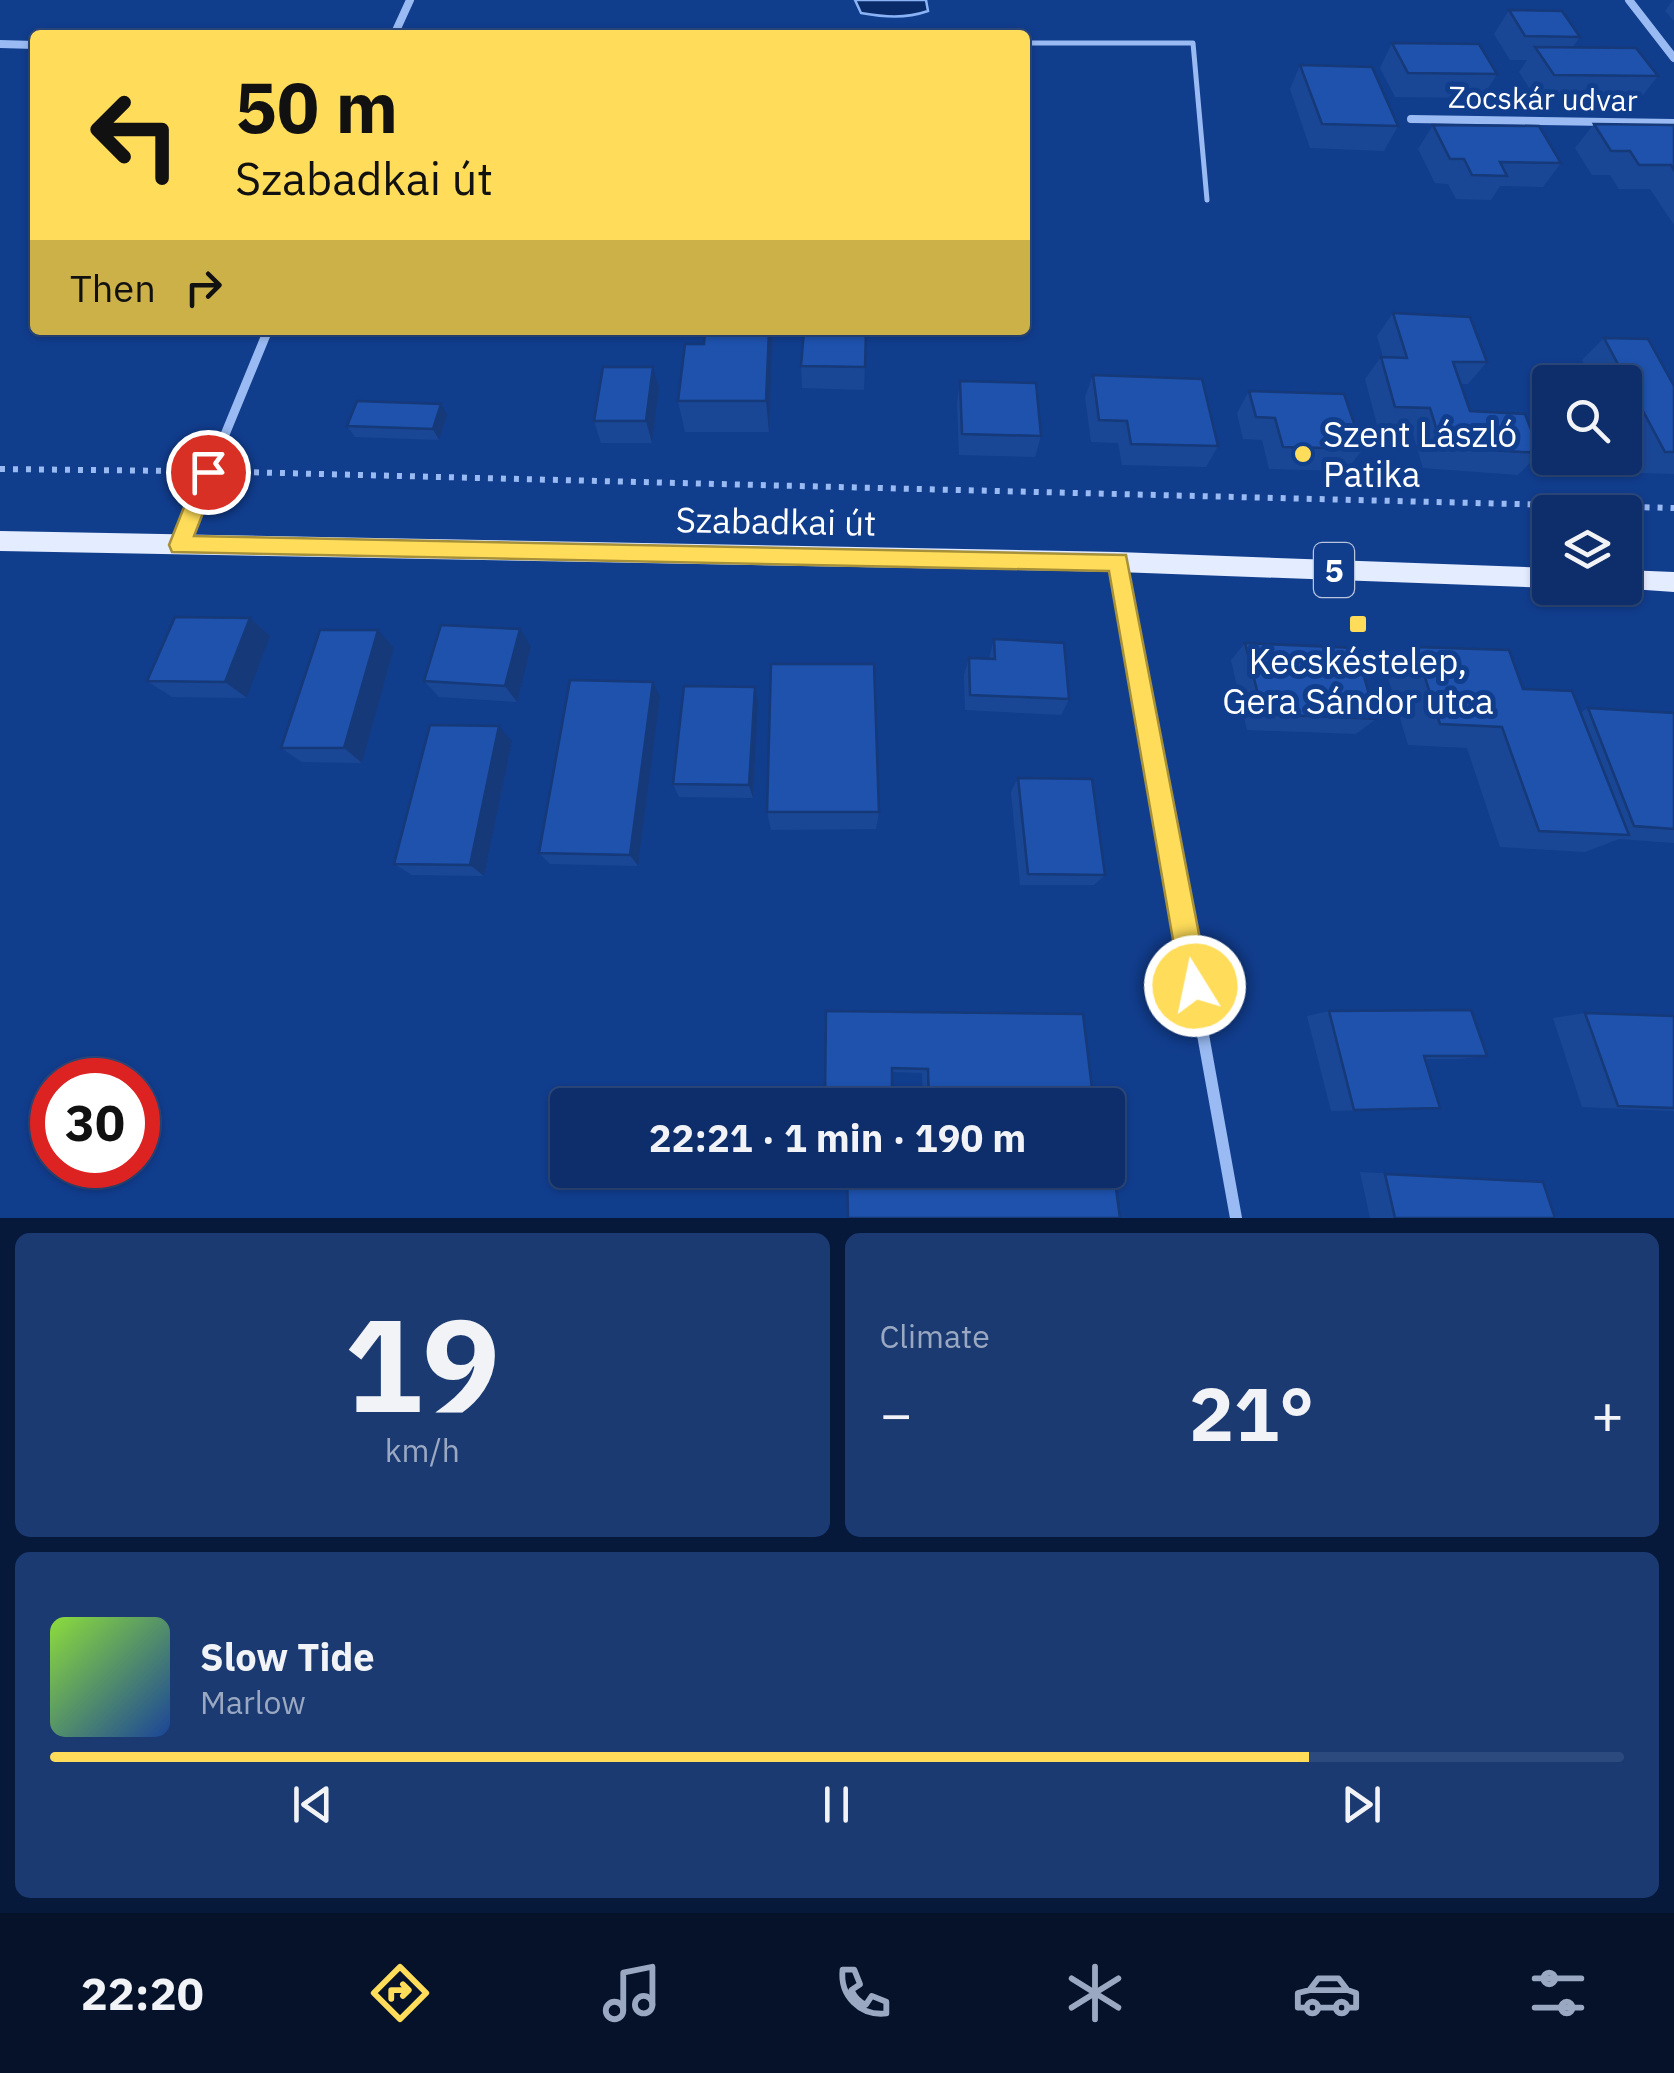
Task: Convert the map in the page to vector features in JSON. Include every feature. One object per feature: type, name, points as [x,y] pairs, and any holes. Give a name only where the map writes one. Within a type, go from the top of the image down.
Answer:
[{"type":"main road","name":"Szabadkai út","points":[[0,542],[1118,562],[1532,577]]},
{"type":"main road","points":[[1642,581],[1674,582]]},
{"type":"street","points":[[396,30],[410,0]]},
{"type":"street","points":[[1629,0],[1674,58]]},
{"type":"street","points":[[0,44],[30,45]]},
{"type":"street","name":"Zocskár udvar","points":[[1410,119],[1674,122]]},
{"type":"street","points":[[180,545],[266,335]]},
{"type":"street","points":[[1118,562],[1236,1218]]},
{"type":"lane","points":[[1030,43],[1193,43],[1206,200]]},
{"type":"path","points":[[0,470],[1674,508]]},
{"type":"water","points":[[855,0],[926,0],[928,11],[903,16],[861,13]]},
{"type":"building","points":[[1509,10],[1562,11],[1580,37],[1525,36]]},
{"type":"building","points":[[1392,43],[1479,44],[1497,74],[1408,73]]},
{"type":"building","points":[[1535,47],[1636,48],[1658,76],[1554,75]]},
{"type":"building","points":[[1300,65],[1372,67],[1398,126],[1322,124]]},
{"type":"building","points":[[1594,124],[1674,125],[1674,170],[1671,165],[1639,165],[1630,151],[1611,151]]},
{"type":"building","points":[[1433,125],[1539,126],[1561,163],[1500,162],[1507,176],[1472,175],[1464,159],[1450,159]]},
{"type":"building","points":[[1393,313],[1470,317],[1487,362],[1453,362],[1470,411],[1525,414],[1532,432],[1532,453],[1442,447],[1430,408],[1395,407],[1381,357],[1407,358]]},
{"type":"building","points":[[705,335],[769,335],[766,401],[678,401],[685,344],[704,344]]},
{"type":"building","points":[[804,335],[866,335],[865,367],[801,366]]},
{"type":"building","points":[[1604,338],[1648,339],[1674,386],[1674,452],[1665,452],[1642,409],[1642,365],[1618,365]]},
{"type":"building","points":[[603,367],[653,367],[646,421],[594,421]]},
{"type":"building","points":[[1093,375],[1202,379],[1218,446],[1131,444],[1127,421],[1099,420]]},
{"type":"building","points":[[960,381],[1036,383],[1041,436],[962,434]]},
{"type":"building","points":[[1249,391],[1344,394],[1363,449],[1283,447],[1275,418],[1256,417]]},
{"type":"building","points":[[357,401],[441,404],[433,429],[347,426]]},
{"type":"building","points":[[175,617],[250,618],[225,682],[147,681]]},
{"type":"building","points":[[441,625],[520,629],[505,686],[424,681]]},
{"type":"building","points":[[320,630],[378,630],[344,748],[281,748]]},
{"type":"building","points":[[994,639],[1064,643],[1069,699],[970,695],[969,658],[995,659]]},
{"type":"building","points":[[1245,643],[1356,648],[1376,719],[1263,714]]},
{"type":"building","points":[[1415,647],[1509,650],[1523,689],[1572,691],[1629,835],[1539,831],[1502,727],[1440,724]]},
{"type":"building","points":[[771,664],[874,664],[879,812],[767,812]]},
{"type":"building","points":[[570,680],[653,682],[630,855],[539,853]]},
{"type":"building","points":[[684,686],[755,687],[749,785],[673,784]]},
{"type":"building","points":[[1588,708],[1674,713],[1674,829],[1634,826]]},
{"type":"building","points":[[430,725],[499,726],[470,865],[394,864]]},
{"type":"building","points":[[1018,778],[1092,779],[1105,875],[1028,874]]},
{"type":"building","points":[[1471,1010],[1487,1056],[1424,1056],[1440,1108],[1354,1110],[1329,1011]]},
{"type":"building","points":[[826,1011],[1083,1014],[1092,1088],[929,1088],[928,1069],[892,1068],[892,1088],[825,1088]]},
{"type":"building","points":[[1585,1013],[1674,1016],[1674,1108],[1618,1106]]},
{"type":"building","points":[[1385,1174],[1543,1182],[1555,1218],[1395,1218]]},
{"type":"building","points":[[847,1188],[1116,1188],[1120,1218],[848,1218]]},
{"type":"place","name":"Szent László Patika","points":[[1303,454]]},
{"type":"place","name":"Kecskéstelep, Gera Sándor utca","points":[[1358,624]]},
{"type":"route","points":[[208,472],[180,545],[1118,562],[1195,986]]}]
